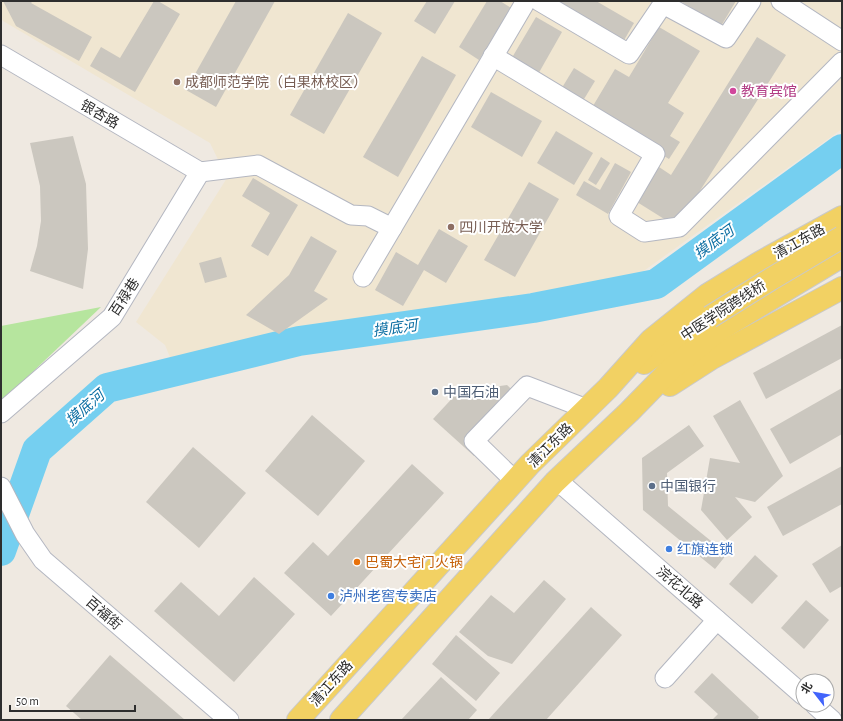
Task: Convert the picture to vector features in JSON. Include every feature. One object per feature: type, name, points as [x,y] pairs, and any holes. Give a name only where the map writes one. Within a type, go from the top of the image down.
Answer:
[{"type":"main road","name":"清江东路","points":[[298,720],[530,464],[608,388],[651,340],[707,295],[758,263],[842,216]]},
{"type":"main road","name":"中医学院跨线桥","points":[[629,412],[714,323],[771,279],[842,237]]},
{"type":"main road","name":"中医学院跨线桥","points":[[608,388],[714,323],[842,256]]},
{"type":"main road","points":[[341,720],[555,482],[629,412],[712,358],[842,288]]},
{"type":"street","points":[[363,277],[526,1]]},
{"type":"street","points":[[539,1],[629,54],[663,4],[726,38],[752,1]]},
{"type":"street","points":[[780,1],[842,41]]},
{"type":"street","name":"银杏路","points":[[1,55],[200,172]]},
{"type":"street","points":[[493,56],[655,154],[619,216],[644,232],[679,227],[842,62]]},
{"type":"street","points":[[200,172],[258,165],[351,215],[368,216],[392,228]]},
{"type":"street","name":"百禄巷","points":[[1,413],[112,317],[200,172]]},
{"type":"street","points":[[515,481],[474,441],[527,386],[587,409]]},
{"type":"street","name":"浣花北路","points":[[555,482],[566,488],[795,688]]},
{"type":"street","name":"百福街","points":[[1,487],[25,534],[43,560],[229,720]]},
{"type":"street","points":[[665,678],[717,620]]},
{"type":"street","points":[[824,713],[832,720]]},
{"type":"shaded area","name":"四川开放大学","points":[[1,1],[842,1],[842,129],[638,275],[306,331],[172,362],[165,345],[136,322],[227,178],[210,143],[3,21],[1,18]]},
{"type":"green space","points":[[101,307],[1,402],[1,326]]},
{"type":"building","points":[[3,1],[33,1],[31,3],[92,37],[79,61],[16,26]]},
{"type":"building","points":[[154,1],[158,1],[180,14],[135,92],[90,66],[101,47],[120,58]]},
{"type":"building","points":[[236,1],[275,1],[216,107],[186,90]]},
{"type":"building","points":[[427,1],[455,1],[435,34],[414,21]]},
{"type":"building","points":[[487,1],[500,1],[511,8],[479,60],[459,47]]},
{"type":"building","points":[[553,1],[596,1],[634,23],[623,42]]},
{"type":"building","points":[[680,1],[736,1],[721,26]]},
{"type":"building","points":[[348,13],[382,33],[324,134],[290,115]]},
{"type":"building","points":[[536,17],[562,32],[537,76],[510,61]]},
{"type":"building","points":[[659,27],[700,51],[668,103],[684,113],[670,136],[680,142],[669,159],[590,111],[615,69],[629,77]]},
{"type":"building","points":[[757,37],[786,55],[677,227],[637,202],[659,167],[671,175]]},
{"type":"building","points":[[422,56],[456,75],[398,177],[363,157]]},
{"type":"building","points":[[574,68],[595,81],[581,104],[560,91]]},
{"type":"building","points":[[491,92],[542,121],[522,157],[471,127]]},
{"type":"building","points":[[556,131],[593,153],[574,185],[537,163]]},
{"type":"building","points":[[73,136],[86,184],[88,249],[83,289],[30,271],[37,246],[41,221],[40,186],[30,143]]},
{"type":"building","points":[[601,157],[610,163],[596,185],[588,180]]},
{"type":"building","points":[[615,163],[631,172],[608,214],[576,195],[584,181],[600,190]]},
{"type":"building","points":[[253,178],[298,205],[268,256],[251,246],[270,213],[242,196]]},
{"type":"building","points":[[529,182],[559,199],[515,277],[484,260]]},
{"type":"building","points":[[439,229],[468,246],[446,283],[424,270],[403,306],[375,290],[396,252],[418,265]]},
{"type":"building","points":[[311,236],[337,251],[314,291],[328,299],[279,334],[246,315],[289,275]]},
{"type":"building","points":[[221,257],[227,277],[205,283],[199,263]]},
{"type":"building","points":[[842,325],[842,358],[766,399],[753,373]]},
{"type":"building","points":[[507,385],[524,401],[474,456],[433,419],[458,392]]},
{"type":"building","points":[[842,388],[842,434],[790,464],[770,429]]},
{"type":"building","points":[[740,400],[783,476],[755,502],[735,497],[752,517],[727,540],[701,510],[710,458],[740,463],[713,416]]},
{"type":"building","points":[[312,415],[365,461],[318,516],[265,471]]},
{"type":"building","points":[[689,425],[704,446],[667,473],[668,506],[727,554],[715,569],[643,510],[642,458]]},
{"type":"building","points":[[193,447],[246,493],[199,548],[146,502]]},
{"type":"building","points":[[412,464],[444,493],[331,616],[284,573],[313,542],[328,556]]},
{"type":"building","points":[[842,466],[842,504],[783,536],[767,507]]},
{"type":"building","points":[[842,545],[842,586],[830,593],[812,564]]},
{"type":"building","points":[[755,555],[778,576],[752,604],[729,584]]},
{"type":"building","points":[[254,577],[295,614],[234,682],[154,611],[181,582],[219,616]]},
{"type":"building","points":[[544,580],[566,599],[512,664],[488,656],[459,632],[491,595],[514,613]]},
{"type":"building","points":[[806,600],[829,620],[804,649],[781,628]]},
{"type":"building","points":[[591,607],[622,635],[546,720],[488,720]]},
{"type":"building","points":[[456,635],[500,673],[476,701],[432,664]]},
{"type":"building","points":[[110,655],[185,720],[82,720],[66,706]]},
{"type":"building","points":[[712,673],[759,717],[757,720],[712,720],[718,714],[694,692]]},
{"type":"building","points":[[441,677],[477,710],[468,720],[401,720]]},
{"type":"waterway","name":"摸底河","points":[[1,551],[37,450],[107,388],[299,341],[533,308],[656,284],[842,149]]},
{"type":"place","name":"成都师范学院（白果林校区）","points":[[177,82]]},
{"type":"place","name":"教育宾馆","points":[[733,91]]},
{"type":"place","name":"四川开放大学","points":[[451,227]]},
{"type":"place","name":"中国石油","points":[[435,392]]},
{"type":"place","name":"中国银行","points":[[652,486]]},
{"type":"place","name":"红旗连锁","points":[[669,549]]},
{"type":"place","name":"巴蜀大宅门火锅","points":[[357,562]]},
{"type":"place","name":"泸州老窖专卖店","points":[[331,596]]}]
